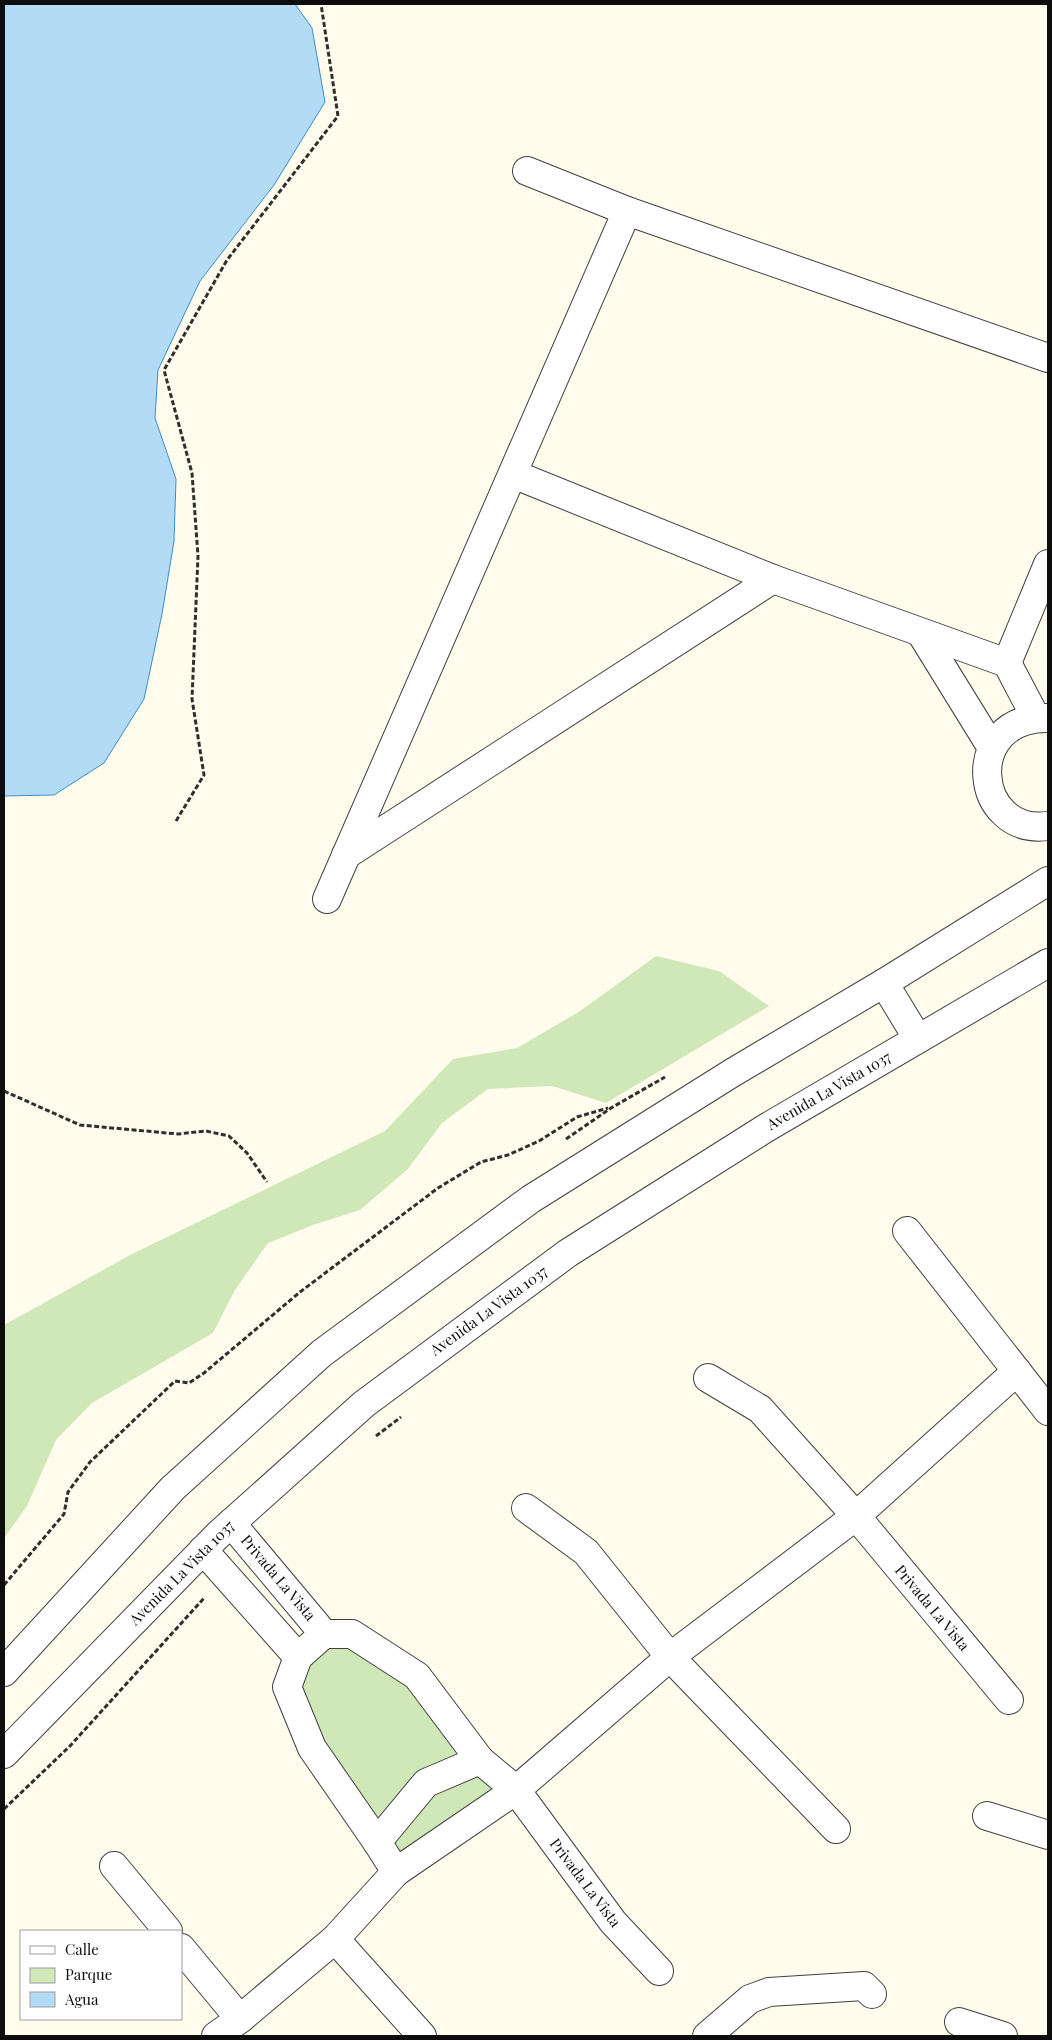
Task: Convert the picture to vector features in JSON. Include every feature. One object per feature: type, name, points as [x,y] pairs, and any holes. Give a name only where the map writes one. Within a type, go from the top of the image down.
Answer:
[{"type":"street","points":[[527,171],[627,211],[1048,358]]},
{"type":"street","points":[[326,899],[627,211]]},
{"type":"street","points":[[513,474],[773,579],[1007,663],[1042,718],[1022,721],[1010,727],[1000,736],[992,748],[987,763],[987,779],[991,794],[999,808],[1011,818],[1025,825],[1046,829]]},
{"type":"street","points":[[1007,663],[1048,564]]},
{"type":"street","points":[[346,855],[773,579]]},
{"type":"street","points":[[921,633],[992,748]]},
{"type":"street","points":[[4,1672],[173,1488],[322,1354],[531,1199],[732,1073],[884,983],[1045,883]]},
{"type":"street","name":"Avenida La Vista 1037","points":[[4,1754],[203,1550],[364,1404],[568,1253],[766,1128],[1048,963]]},
{"type":"street","points":[[884,983],[918,1039]]},
{"type":"street","points":[[907,1230],[1048,1411]]},
{"type":"street","points":[[216,2036],[240,2019],[335,1939],[396,1872],[516,1790],[670,1656],[856,1516],[1017,1371]]},
{"type":"street","name":"Privada La Vista","points":[[708,1378],[760,1409],[856,1516],[1009,1700]]},
{"type":"street","points":[[526,1508],[586,1552],[670,1656],[836,1829]]},
{"type":"street","name":"Privada La Vista","points":[[232,1523],[324,1634]]},
{"type":"street","points":[[203,1550],[298,1657]]},
{"type":"street","name":"Privada La Vista","points":[[396,1872],[312,1748],[286,1687],[298,1657],[324,1634],[352,1634],[417,1676],[480,1760],[516,1790],[613,1922],[659,1971]]},
{"type":"street","points":[[377,1842],[426,1783],[480,1760]]},
{"type":"street","points":[[988,1816],[1048,1835]]},
{"type":"street","points":[[114,1866],[167,1930]]},
{"type":"street","points":[[335,1939],[422,2036]]},
{"type":"street","points":[[182,1949],[240,2019]]},
{"type":"street","points":[[707,2036],[750,1999],[769,1992],[864,1986],[872,1994]]},
{"type":"street","points":[[960,2022],[1003,2036]]},
{"type":"path","points":[[176,820],[204,775],[192,699],[198,556],[192,473],[164,370],[227,260],[338,116],[321,4]]},
{"type":"path","points":[[4,1091],[80,1125],[178,1134],[206,1131],[229,1136],[247,1153],[266,1182]]},
{"type":"path","points":[[4,1585],[64,1514],[68,1492],[90,1462],[175,1380],[190,1383],[204,1373],[300,1292],[438,1188],[481,1162],[508,1155],[539,1141],[577,1117],[611,1108]]},
{"type":"path","points":[[370,1441],[409,1411]]},
{"type":"path","points":[[4,1809],[70,1746],[197,1607],[224,1573]]},
{"type":"green space","points":[[656,956],[719,971],[769,1006],[606,1103],[552,1086],[488,1089],[442,1123],[408,1169],[360,1210],[313,1225],[268,1243],[235,1290],[213,1333],[92,1403],[56,1440],[27,1506],[4,1538],[4,1325],[130,1255],[385,1131],[453,1059],[517,1048],[580,1011]]},
{"type":"green space","points":[[324,1634],[417,1676],[516,1790],[396,1872],[287,1687]]},
{"type":"water","points":[[4,4],[295,4],[312,28],[325,102],[274,185],[200,281],[158,370],[155,418],[176,479],[174,541],[162,614],[144,699],[104,763],[54,795],[4,796]]}]
